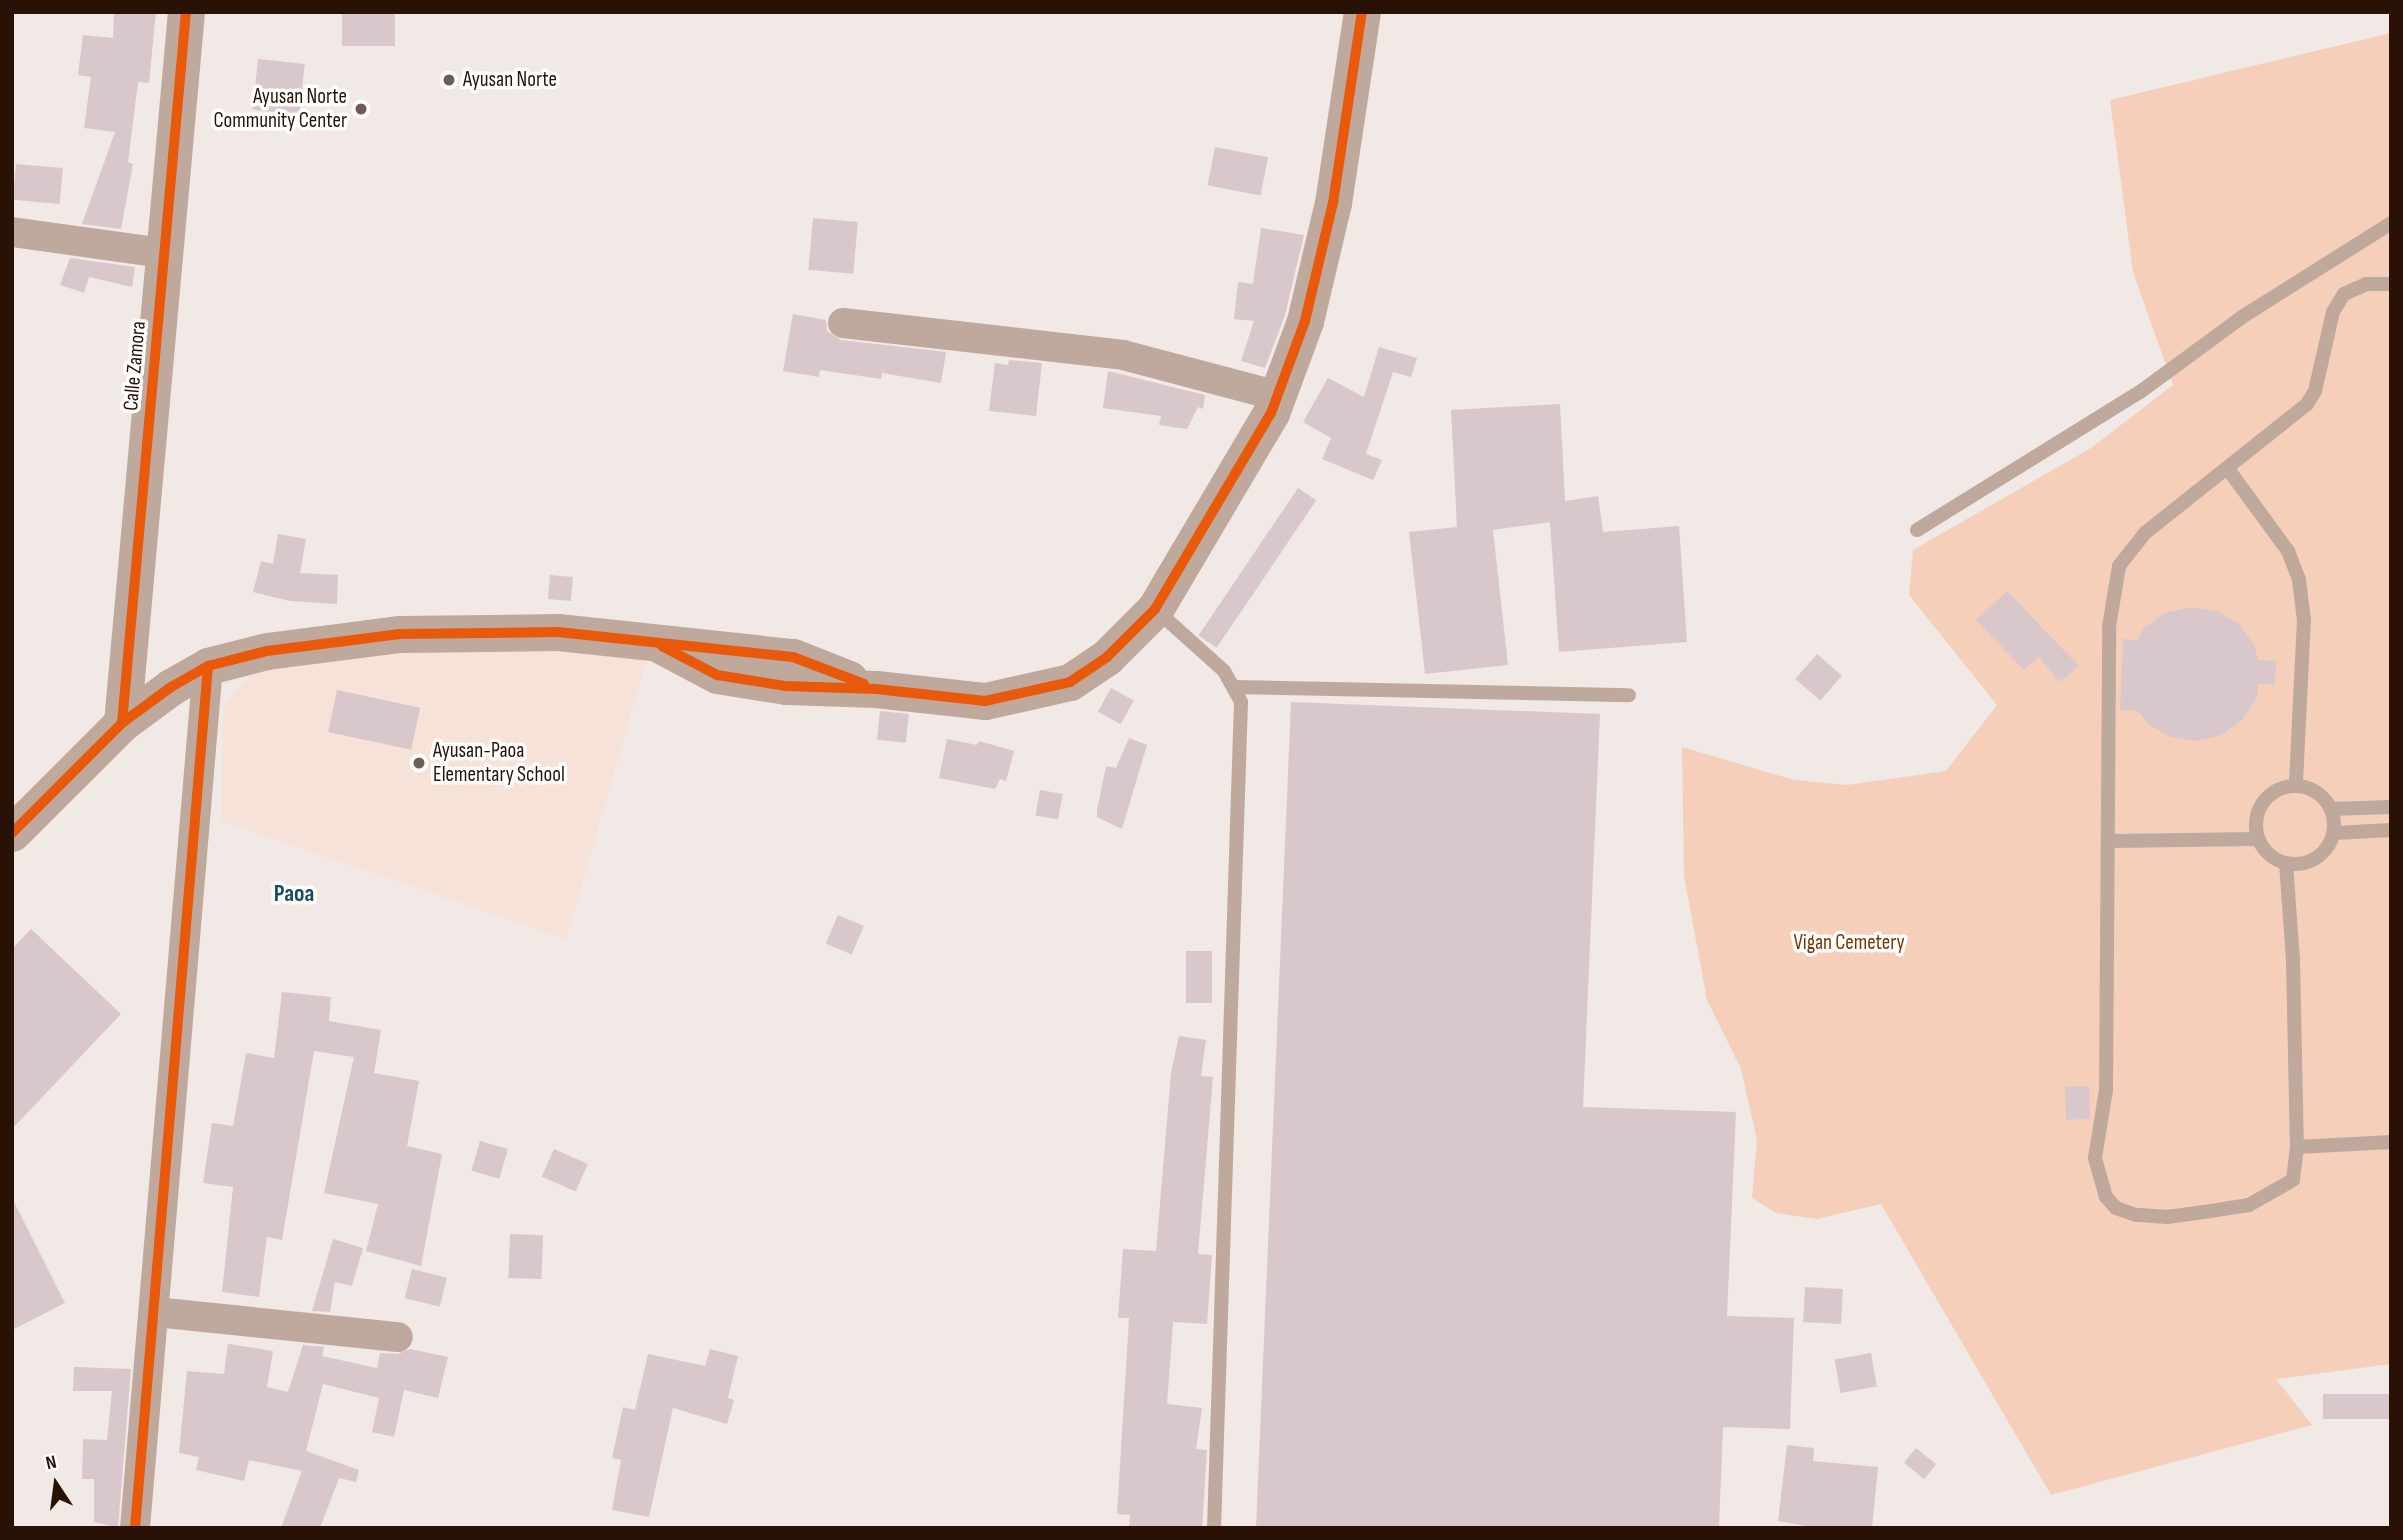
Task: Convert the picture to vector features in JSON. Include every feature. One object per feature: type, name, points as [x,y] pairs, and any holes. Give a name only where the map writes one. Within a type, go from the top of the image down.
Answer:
[{"type":"street","name":"Calle Zamora","points":[[122,723],[186,12]]},
{"type":"street","points":[[12,833],[122,723],[208,666],[267,651],[400,634],[558,632],[662,646],[719,661],[876,689],[985,701],[1033,693],[1070,682],[1107,657],[1155,609],[1213,518],[1278,396],[1306,321],[1333,203],[1362,12]]},
{"type":"street","points":[[12,232],[164,253]]},
{"type":"street","points":[[843,323],[1123,355],[1278,396]]},
{"type":"street","points":[[135,1528],[208,666]]},
{"type":"street","points":[[155,1312],[398,1337]]},
{"type":"lane","points":[[1917,530],[2140,392],[2242,317],[2391,223]]},
{"type":"lane","points":[[2286,863],[2297,1147],[2293,1180],[2249,1205],[2167,1217],[2136,1215],[2116,1208],[2105,1197],[2095,1158],[2106,1090],[2111,841],[2109,627],[2119,566],[2145,533],[2307,404],[2315,391],[2333,312],[2344,293],[2366,284],[2391,284]]},
{"type":"lane","points":[[2228,469],[2288,551],[2299,580],[2304,619],[2296,785]]},
{"type":"lane","points":[[1155,609],[1224,671],[1241,702],[1214,1528]]},
{"type":"lane","points":[[1235,687],[1629,695]]},
{"type":"lane","points":[[2296,785],[2324,797],[2332,809],[2334,833],[2314,860],[2286,863],[2273,858],[2257,839],[2255,818],[2260,805],[2282,787],[2296,785]]},
{"type":"lane","points":[[2332,809],[2391,807]]},
{"type":"lane","points":[[2334,833],[2391,830]]},
{"type":"lane","points":[[2111,841],[2257,839]]},
{"type":"lane","points":[[2297,1147],[2391,1142]]},
{"type":"shaded area","name":"Ayusan-Paoa Elementary School","points":[[541,635],[647,657],[566,939],[222,821],[223,706],[263,660]]},
{"type":"green space","name":"Vigan Cemetery","points":[[2391,33],[2391,1364],[2276,1379],[2312,1425],[2051,1495],[1881,1204],[1817,1219],[1776,1213],[1752,1198],[1757,1140],[1741,1069],[1707,1000],[1684,876],[1682,747],[1794,780],[1847,785],[1946,771],[1997,705],[1909,595],[1913,550],[2091,448],[2173,385],[2133,272],[2110,100]]},
{"type":"building","points":[[114,12],[156,12],[149,83],[138,82],[128,162],[133,164],[121,229],[82,224],[115,132],[84,128],[91,77],[78,75],[83,35],[113,38]]},
{"type":"building","points":[[342,12],[395,12],[395,46],[342,46]]},
{"type":"building","points":[[258,59],[305,64],[299,115],[253,110]]},
{"type":"building","points":[[1215,147],[1268,157],[1261,196],[1208,185]]},
{"type":"building","points":[[16,164],[63,168],[60,204],[13,200]]},
{"type":"building","points":[[813,218],[858,222],[853,274],[808,270]]},
{"type":"building","points":[[1261,228],[1304,235],[1285,315],[1265,368],[1241,361],[1254,321],[1234,319],[1238,282],[1253,284]]},
{"type":"building","points":[[70,258],[135,267],[132,287],[89,277],[84,293],[60,285]]},
{"type":"building","points":[[793,314],[826,320],[827,331],[841,340],[946,352],[941,383],[882,373],[881,379],[820,370],[819,377],[783,371]]},
{"type":"building","points":[[1379,347],[1417,358],[1411,377],[1393,372],[1366,454],[1382,460],[1373,480],[1322,459],[1331,438],[1303,422],[1328,378],[1364,397]]},
{"type":"building","points":[[1009,360],[1042,363],[1036,416],[989,411],[995,363],[1008,365]]},
{"type":"building","points":[[1108,371],[1205,395],[1203,409],[1198,407],[1187,429],[1159,425],[1161,416],[1103,408]]},
{"type":"building","points":[[1560,404],[1565,501],[1598,496],[1603,532],[1679,526],[1687,642],[1559,652],[1550,522],[1493,530],[1508,665],[1425,674],[1409,532],[1457,527],[1451,410]]},
{"type":"building","points":[[1298,488],[1316,500],[1217,648],[1198,636]]},
{"type":"building","points":[[278,534],[306,539],[300,573],[338,575],[337,604],[290,601],[253,592],[261,561],[273,564]]},
{"type":"building","points":[[550,575],[573,577],[571,601],[548,599]]},
{"type":"building","points":[[2007,591],[2079,666],[2059,682],[2039,657],[2024,670],[1976,620]]},
{"type":"building","points":[[2191,607],[2217,611],[2239,624],[2255,646],[2258,660],[2276,661],[2275,684],[2259,684],[2257,697],[2243,719],[2222,735],[2196,741],[2170,737],[2148,724],[2138,711],[2120,710],[2123,639],[2137,640],[2144,628],[2165,613]]},
{"type":"building","points":[[1817,654],[1842,676],[1820,701],[1795,679]]},
{"type":"building","points":[[1111,688],[1134,701],[1121,724],[1098,712]]},
{"type":"building","points":[[337,690],[420,708],[411,750],[328,732]]},
{"type":"building","points":[[1291,702],[1600,714],[1583,1107],[1736,1112],[1727,1316],[1794,1318],[1790,1429],[1723,1427],[1719,1528],[1256,1528]]},
{"type":"building","points":[[880,711],[909,714],[906,743],[877,740]]},
{"type":"building","points":[[1129,738],[1147,745],[1122,829],[1097,817],[1097,810],[1106,766],[1116,768]]},
{"type":"building","points":[[947,739],[977,745],[979,741],[1014,751],[1006,781],[1000,779],[995,789],[939,778]]},
{"type":"building","points":[[1040,790],[1063,794],[1058,820],[1035,816]]},
{"type":"building","points":[[838,915],[864,926],[852,954],[826,944]]},
{"type":"building","points":[[31,929],[121,1014],[12,1129],[12,949]]},
{"type":"building","points":[[1186,951],[1212,951],[1212,1003],[1186,1003]]},
{"type":"building","points":[[282,992],[331,997],[329,1021],[381,1030],[374,1073],[419,1081],[407,1146],[442,1154],[421,1266],[366,1251],[378,1204],[324,1193],[354,1057],[314,1051],[282,1240],[267,1237],[259,1297],[222,1292],[233,1187],[203,1183],[212,1123],[233,1126],[246,1053],[274,1058]]},
{"type":"building","points":[[1179,1036],[1206,1040],[1201,1076],[1213,1077],[1198,1254],[1212,1255],[1207,1324],[1173,1322],[1167,1404],[1202,1408],[1196,1449],[1207,1450],[1202,1528],[1129,1528],[1130,1515],[1117,1514],[1129,1318],[1118,1318],[1123,1249],[1156,1251],[1171,1073]]},
{"type":"building","points":[[2089,1086],[2090,1119],[2066,1120],[2065,1087]]},
{"type":"building","points":[[480,1141],[508,1149],[499,1179],[471,1171]]},
{"type":"building","points":[[554,1149],[588,1164],[576,1191],[542,1176]]},
{"type":"building","points":[[12,1198],[65,1303],[12,1330]]},
{"type":"building","points":[[510,1234],[543,1235],[541,1279],[508,1278]]},
{"type":"building","points":[[333,1239],[363,1248],[352,1286],[335,1282],[330,1312],[312,1311]]},
{"type":"building","points":[[412,1269],[447,1278],[440,1307],[405,1298]]},
{"type":"building","points":[[1805,1287],[1843,1289],[1841,1324],[1803,1322]]},
{"type":"building","points":[[228,1344],[273,1351],[267,1387],[288,1392],[303,1345],[324,1347],[322,1356],[377,1368],[380,1353],[397,1354],[410,1349],[448,1357],[438,1398],[404,1390],[394,1437],[372,1432],[379,1398],[323,1384],[306,1451],[359,1470],[356,1482],[339,1478],[320,1528],[281,1528],[302,1471],[249,1460],[244,1481],[196,1470],[199,1457],[179,1453],[187,1371],[224,1374]]},
{"type":"building","points":[[710,1349],[738,1356],[728,1398],[734,1400],[727,1424],[673,1408],[649,1517],[612,1510],[621,1460],[612,1458],[623,1407],[635,1410],[648,1354],[705,1366]]},
{"type":"building","points":[[1871,1353],[1877,1386],[1840,1393],[1835,1359]]},
{"type":"building","points":[[74,1367],[131,1369],[118,1528],[94,1522],[94,1479],[82,1479],[83,1439],[107,1440],[112,1391],[73,1391]]},
{"type":"building","points":[[2323,1394],[2391,1394],[2391,1419],[2323,1419]]},
{"type":"building","points":[[1787,1445],[1814,1448],[1813,1461],[1878,1467],[1872,1528],[1816,1528],[1778,1521]]},
{"type":"building","points":[[1916,1448],[1936,1464],[1924,1479],[1904,1463]]},
{"type":"cycle path","points":[[122,723],[186,12]]},
{"type":"cycle path","points":[[662,646],[717,675],[786,686],[876,689],[985,701],[1070,682],[1107,657],[1155,609],[1271,413],[1305,321],[1333,203],[1362,12]]},
{"type":"cycle path","points":[[12,833],[122,723],[171,687],[208,666],[267,651],[400,634],[558,632],[793,657],[864,684]]},
{"type":"cycle path","points":[[135,1528],[208,666]]},
{"type":"place","name":"Ayusan Norte","points":[[449,80]]},
{"type":"place","name":"Ayusan Norte Community Center","points":[[361,109]]},
{"type":"place","name":"Ayusan-Paoa Elementary School","points":[[419,763]]},
{"type":"district","name":"Paoa","points":[[294,894]]}]
